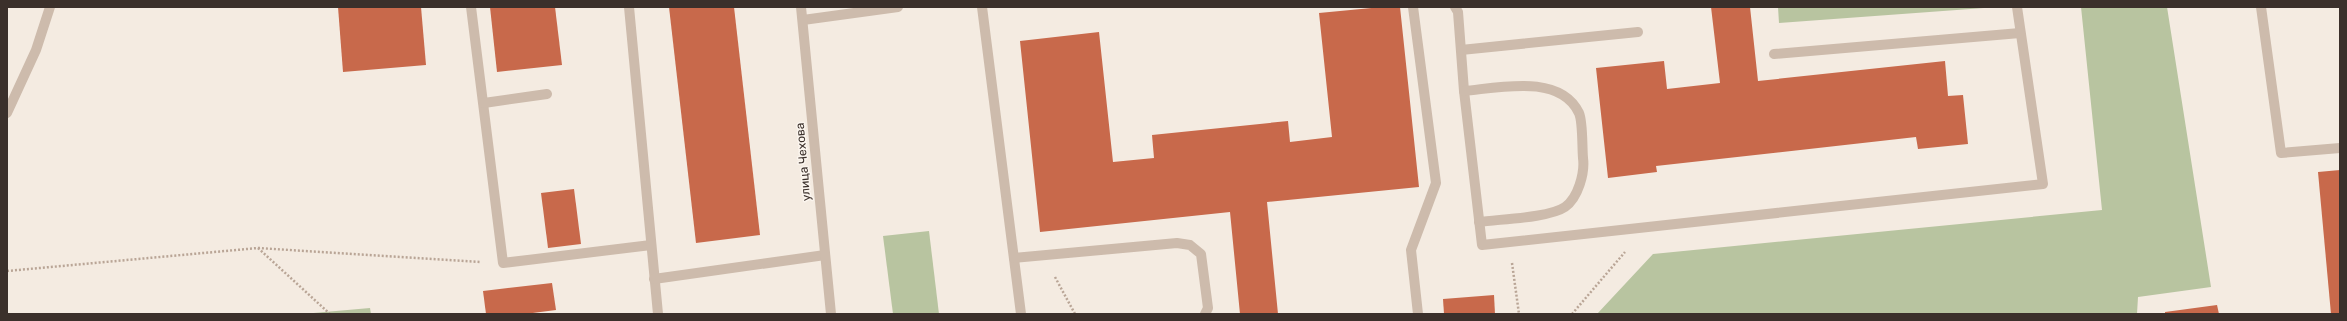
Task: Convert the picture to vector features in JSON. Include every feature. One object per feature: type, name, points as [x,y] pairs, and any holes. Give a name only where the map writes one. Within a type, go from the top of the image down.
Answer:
[{"type":"street","points":[[7,113],[36,50],[50,7]]},
{"type":"street","points":[[471,7],[503,263],[651,245]]},
{"type":"street","points":[[629,7],[658,314]]},
{"type":"street","name":"улица Чехова","points":[[801,7],[831,314]]},
{"type":"street","points":[[803,20],[869,9],[898,7]]},
{"type":"street","points":[[982,7],[1021,314]]},
{"type":"street","points":[[1413,7],[1436,183],[1411,250],[1418,314]]},
{"type":"street","points":[[1455,7],[1458,12],[1464,91],[1482,245],[2043,184],[2017,7]]},
{"type":"street","points":[[2261,7],[2281,153],[2340,148]]},
{"type":"street","points":[[1461,50],[1638,32]]},
{"type":"street","points":[[1774,54],[2020,33]]},
{"type":"street","points":[[1464,91],[1530,84],[1567,99],[1579,113],[1584,162],[1582,179],[1567,207],[1554,213],[1479,222]]},
{"type":"street","points":[[484,103],[546,94]]},
{"type":"street","points":[[1014,258],[1177,243],[1190,245],[1201,254],[1208,308],[1205,314]]},
{"type":"street","points":[[654,279],[825,255]]},
{"type":"path","points":[[1572,314],[1646,228]]},
{"type":"path","points":[[1509,242],[1519,314]]},
{"type":"path","points":[[7,271],[258,248],[503,263]]},
{"type":"path","points":[[258,248],[330,314]]},
{"type":"path","points":[[1043,256],[1075,314]]},
{"type":"green space","points":[[1778,7],[1984,7],[1984,8],[1779,23]]},
{"type":"green space","points":[[2081,7],[2167,7],[2211,287],[2138,297],[2137,314],[1597,314],[1653,254],[2102,210]]},
{"type":"green space","points":[[929,231],[939,314],[893,314],[883,236]]},
{"type":"green space","points":[[370,308],[371,314],[302,314]]},
{"type":"building","points":[[338,7],[421,7],[426,65],[343,72]]},
{"type":"building","points":[[490,7],[555,7],[562,65],[497,72]]},
{"type":"building","points":[[669,7],[734,7],[760,235],[696,243]]},
{"type":"building","points":[[1382,7],[1400,7],[1419,187],[1267,202],[1278,314],[1240,314],[1230,212],[1040,232],[1020,41],[1099,32],[1113,162],[1154,158],[1152,135],[1288,121],[1290,142],[1332,137],[1319,13]]},
{"type":"building","points":[[1711,7],[1750,7],[1758,81],[1945,61],[1948,96],[1963,95],[1968,144],[1918,149],[1916,137],[1656,166],[1657,172],[1608,178],[1596,68],[1664,61],[1667,89],[1720,83]]},
{"type":"building","points":[[2340,170],[2340,314],[2331,314],[2318,172]]},
{"type":"building","points":[[574,189],[581,244],[548,248],[541,193]]},
{"type":"building","points":[[552,283],[556,310],[525,314],[486,314],[483,291]]},
{"type":"building","points":[[1494,295],[1495,314],[1444,314],[1443,299]]},
{"type":"building","points":[[2217,305],[2219,314],[2165,314],[2165,312]]}]
